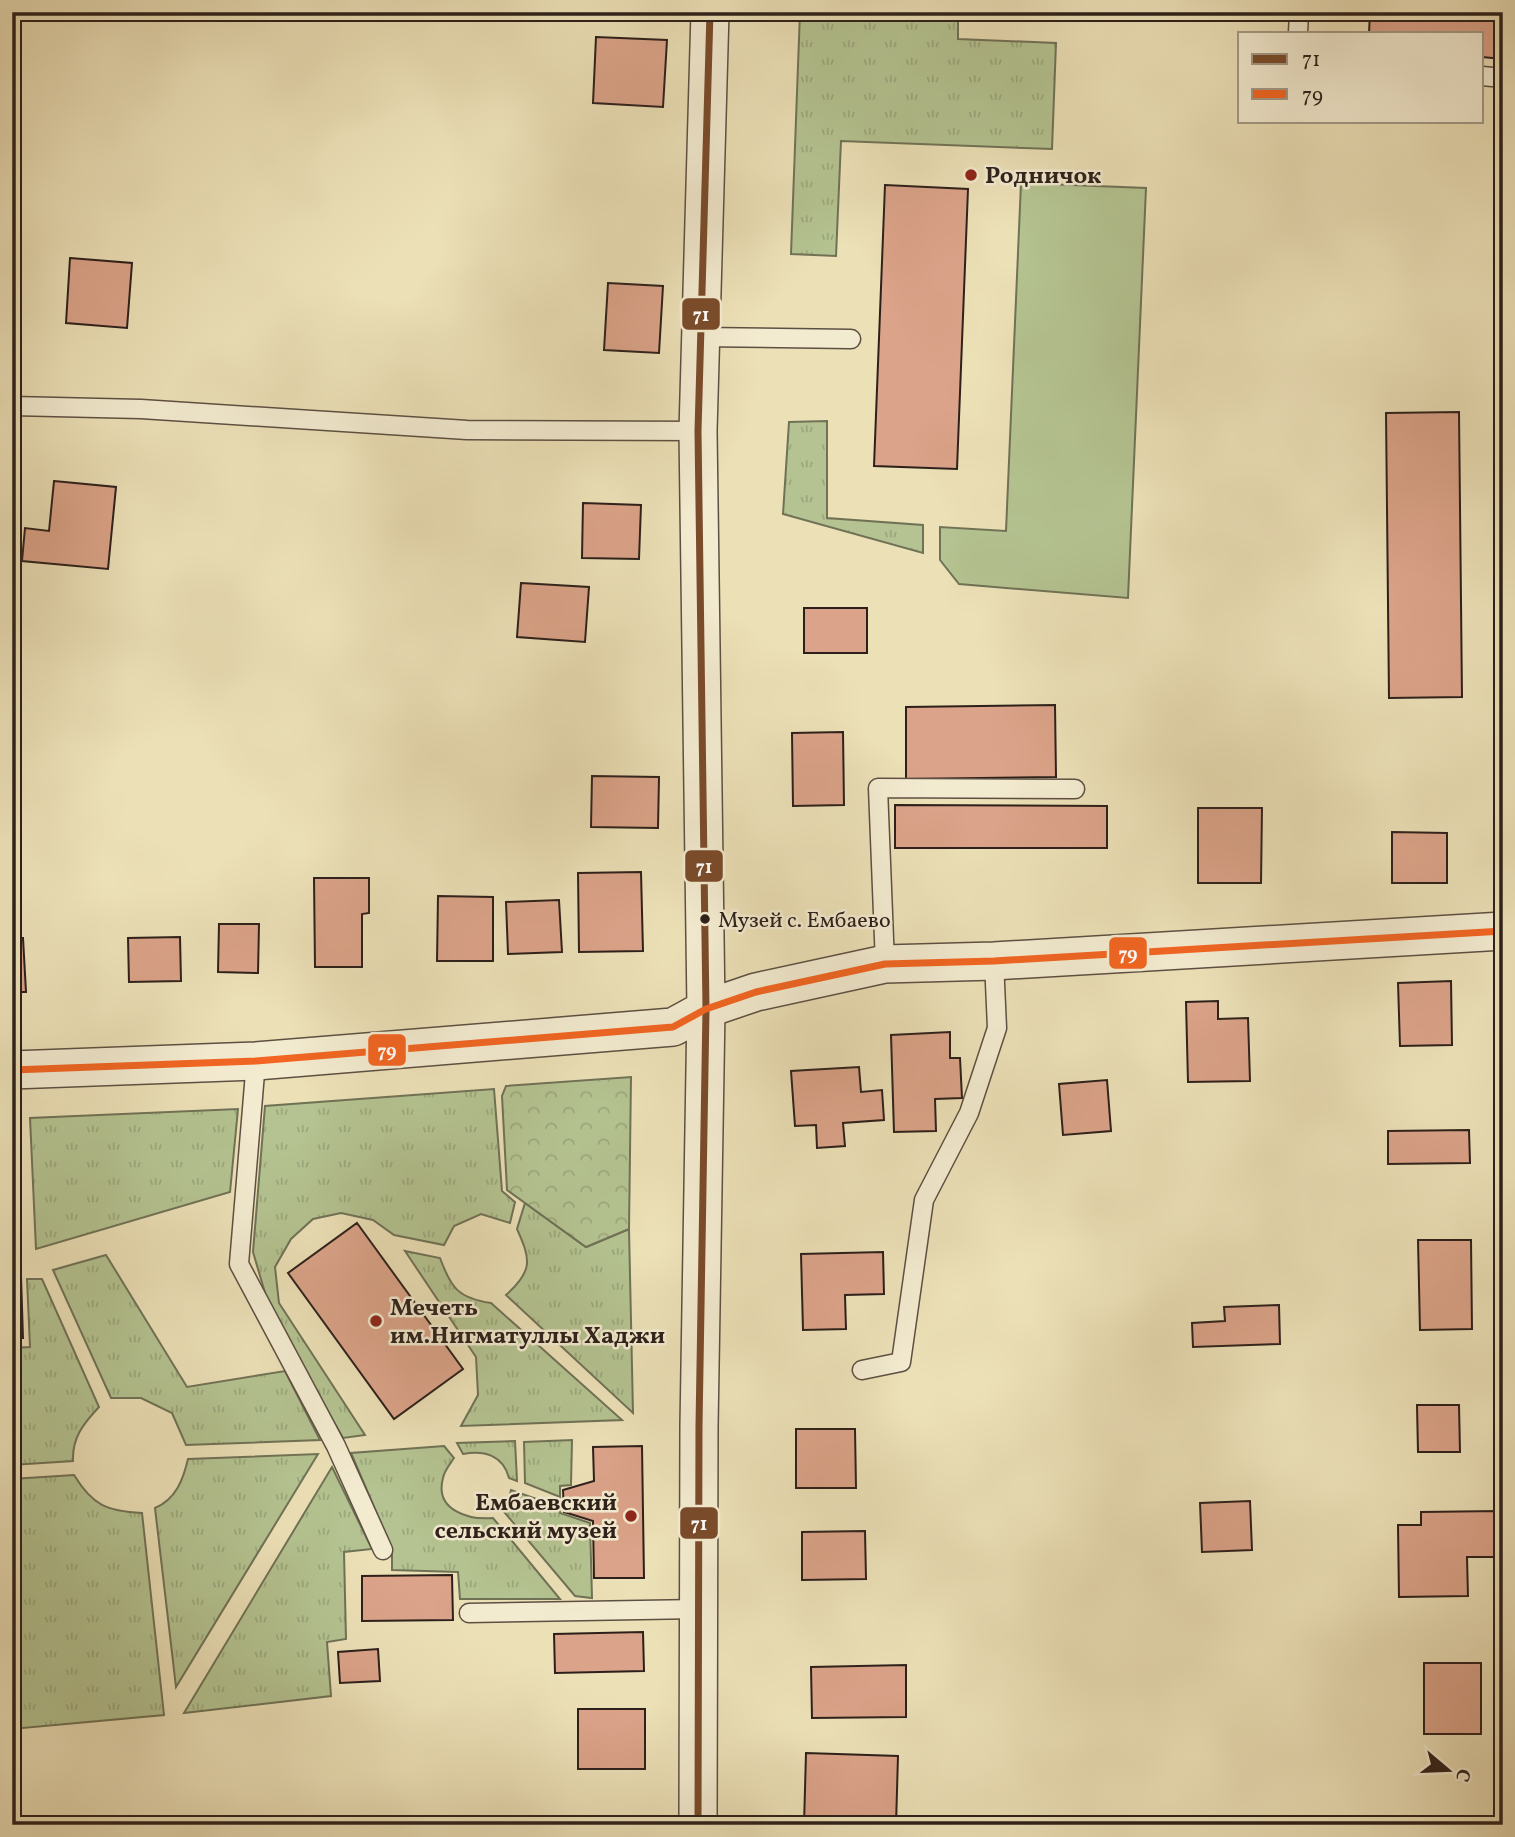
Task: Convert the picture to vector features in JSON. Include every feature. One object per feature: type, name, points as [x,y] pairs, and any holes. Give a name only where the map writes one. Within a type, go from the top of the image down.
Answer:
[{"type":"street","points":[[698,1825],[706,1009],[698,431],[710,12]]},
{"type":"street","points":[[12,1070],[256,1061],[673,1027],[706,1009],[756,992],[885,964],[995,961],[1503,931]]},
{"type":"lane","points":[[1298,32],[1299,12]]},
{"type":"lane","points":[[1484,76],[1503,78]]},
{"type":"lane","points":[[699,337],[851,339]]},
{"type":"lane","points":[[12,405],[141,409],[467,430],[698,431]]},
{"type":"lane","points":[[885,964],[878,788],[1075,789]]},
{"type":"lane","points":[[862,1370],[901,1362],[924,1200],[969,1113],[997,1028],[995,961]]},
{"type":"lane","points":[[256,1061],[239,1264],[337,1446],[383,1550]]},
{"type":"lane","points":[[469,1614],[699,1609]]},
{"type":"green space","points":[[800,12],[958,12],[958,39],[1056,43],[1052,149],[841,141],[836,256],[791,254]]},
{"type":"green space","points":[[1021,183],[1146,188],[1128,598],[959,584],[940,560],[940,527],[1006,531]]},
{"type":"green space","points":[[827,421],[827,518],[923,525],[923,553],[783,514],[789,422]]},
{"type":"green space","points":[[631,1077],[629,1229],[586,1247],[507,1190],[502,1096],[506,1086]]},
{"type":"green space","points":[[494,1089],[502,1191],[515,1202],[510,1223],[481,1214],[454,1226],[444,1245],[394,1235],[373,1220],[341,1213],[313,1219],[291,1239],[275,1267],[279,1303],[365,1435],[343,1438],[271,1313],[253,1252],[265,1106]]},
{"type":"green space","points":[[238,1109],[230,1192],[36,1249],[30,1118]]},
{"type":"green space","points":[[525,1203],[586,1247],[629,1229],[633,1413],[506,1295],[521,1279],[527,1265],[525,1249],[517,1229]]},
{"type":"green space","points":[[405,1251],[440,1258],[457,1290],[471,1298],[491,1303],[622,1420],[461,1426],[478,1395],[476,1357]]},
{"type":"green space","points":[[106,1255],[187,1387],[285,1371],[320,1440],[186,1445],[172,1413],[141,1398],[111,1398],[53,1270]]},
{"type":"green space","points":[[27,1279],[42,1279],[99,1407],[80,1432],[74,1445],[73,1461],[12,1465],[12,1348],[30,1347]]},
{"type":"green space","points":[[572,1440],[571,1485],[560,1486],[560,1497],[525,1483],[524,1442]]},
{"type":"green space","points":[[515,1441],[517,1481],[509,1478],[497,1459],[485,1454],[463,1454],[457,1443]]},
{"type":"green space","points":[[444,1446],[454,1458],[443,1478],[442,1489],[449,1506],[465,1515],[493,1518],[560,1599],[460,1599],[458,1572],[392,1570],[392,1549],[351,1453]]},
{"type":"green space","points":[[318,1454],[176,1687],[155,1508],[168,1500],[178,1488],[188,1459]]},
{"type":"green space","points":[[332,1467],[372,1549],[344,1552],[346,1639],[327,1642],[331,1696],[184,1713]]},
{"type":"green space","points":[[74,1475],[88,1494],[102,1505],[119,1511],[142,1513],[164,1715],[12,1729],[12,1479]]},
{"type":"green space","points":[[511,1490],[559,1507],[560,1513],[590,1523],[592,1598],[575,1596],[500,1507],[509,1499]]},
{"type":"building","points":[[1370,12],[1503,12],[1503,59],[1484,57],[1484,32],[1369,32]]},
{"type":"building","points":[[596,37],[667,40],[663,107],[593,103]]},
{"type":"building","points":[[885,185],[968,189],[957,469],[874,466]]},
{"type":"building","points":[[70,258],[132,263],[127,328],[66,323]]},
{"type":"building","points":[[608,283],[663,286],[659,353],[604,350]]},
{"type":"building","points":[[1459,412],[1462,697],[1389,698],[1386,413]]},
{"type":"building","points":[[54,481],[116,487],[108,569],[22,561],[25,528],[49,531]]},
{"type":"building","points":[[583,503],[641,505],[639,559],[582,558]]},
{"type":"building","points":[[521,583],[589,587],[585,642],[517,637]]},
{"type":"building","points":[[804,608],[867,608],[867,653],[804,653]]},
{"type":"building","points":[[1055,705],[1056,777],[906,779],[906,707]]},
{"type":"building","points":[[843,732],[844,805],[793,806],[792,733]]},
{"type":"building","points":[[592,776],[659,777],[658,828],[591,827]]},
{"type":"building","points":[[895,805],[1107,806],[1107,848],[895,848]]},
{"type":"building","points":[[1198,808],[1262,808],[1261,883],[1198,883]]},
{"type":"building","points":[[1392,832],[1447,833],[1447,883],[1392,883]]},
{"type":"building","points":[[641,872],[643,951],[579,952],[578,873]]},
{"type":"building","points":[[314,878],[369,878],[369,913],[362,914],[362,967],[315,967]]},
{"type":"building","points":[[438,896],[493,897],[493,961],[437,961]]},
{"type":"building","points":[[559,900],[562,952],[508,954],[506,902]]},
{"type":"building","points":[[219,924],[259,924],[258,973],[218,972]]},
{"type":"building","points":[[180,937],[181,981],[129,982],[128,938]]},
{"type":"building","points":[[12,938],[23,938],[26,992],[12,992]]},
{"type":"building","points":[[1451,981],[1452,1045],[1400,1046],[1398,983]]},
{"type":"building","points":[[1218,1001],[1218,1019],[1248,1018],[1250,1081],[1188,1082],[1186,1002]]},
{"type":"building","points":[[950,1032],[950,1058],[960,1058],[962,1098],[935,1099],[936,1131],[894,1132],[891,1035]]},
{"type":"building","points":[[859,1067],[861,1092],[882,1090],[884,1120],[843,1123],[845,1146],[817,1148],[816,1125],[795,1126],[791,1071]]},
{"type":"building","points":[[1107,1080],[1111,1131],[1063,1135],[1059,1084]]},
{"type":"building","points":[[12,1107],[21,1250],[12,1250]]},
{"type":"building","points":[[1469,1130],[1470,1163],[1388,1164],[1388,1131]]},
{"type":"building","name":"Мечеть им.Нигматуллы Хаджи","points":[[357,1223],[463,1369],[394,1419],[288,1273]]},
{"type":"building","points":[[1418,1240],[1471,1240],[1472,1329],[1420,1330]]},
{"type":"building","points":[[883,1252],[884,1294],[845,1295],[846,1329],[803,1330],[801,1254]]},
{"type":"building","points":[[12,1276],[21,1276],[23,1338],[12,1338]]},
{"type":"building","points":[[1279,1305],[1280,1344],[1193,1347],[1192,1323],[1225,1321],[1224,1307]]},
{"type":"building","points":[[1417,1405],[1459,1405],[1460,1452],[1418,1452]]},
{"type":"building","points":[[796,1429],[855,1429],[856,1488],[796,1488]]},
{"type":"building","points":[[642,1446],[644,1578],[594,1578],[593,1521],[564,1512],[563,1490],[594,1481],[593,1447]]},
{"type":"building","points":[[1250,1501],[1252,1550],[1202,1552],[1200,1503]]},
{"type":"building","points":[[1498,1511],[1498,1557],[1467,1557],[1468,1596],[1399,1597],[1398,1525],[1421,1525],[1421,1512]]},
{"type":"building","points":[[865,1531],[866,1579],[802,1580],[802,1532]]},
{"type":"building","points":[[452,1575],[453,1620],[362,1621],[362,1576]]},
{"type":"building","points":[[643,1632],[644,1671],[555,1673],[554,1634]]},
{"type":"building","points":[[378,1649],[380,1681],[340,1683],[338,1652]]},
{"type":"building","points":[[1424,1663],[1481,1663],[1481,1734],[1424,1734]]},
{"type":"building","points":[[906,1665],[906,1717],[812,1718],[811,1667]]},
{"type":"building","points":[[578,1709],[645,1709],[645,1769],[578,1769]]},
{"type":"building","points":[[806,1753],[898,1756],[896,1825],[804,1825]]},
{"type":"building","points":[[1431,1816],[1484,1816],[1484,1825],[1431,1825]]},
{"type":"transit line","name":"71","points":[[698,1825],[699,1426],[706,1009],[698,431],[710,12]]},
{"type":"transit line","name":"79","points":[[12,1070],[256,1061],[673,1027],[706,1009],[756,992],[885,964],[994,961],[1503,931]]},
{"type":"place","name":"Родничок","points":[[971,175]]},
{"type":"place","name":"Музей с. Ембаево","points":[[705,919]]},
{"type":"place","name":"Мечеть им.Нигматуллы Хаджи","points":[[376,1321]]},
{"type":"place","name":"Ембаевский сельский музей","points":[[631,1516]]}]
